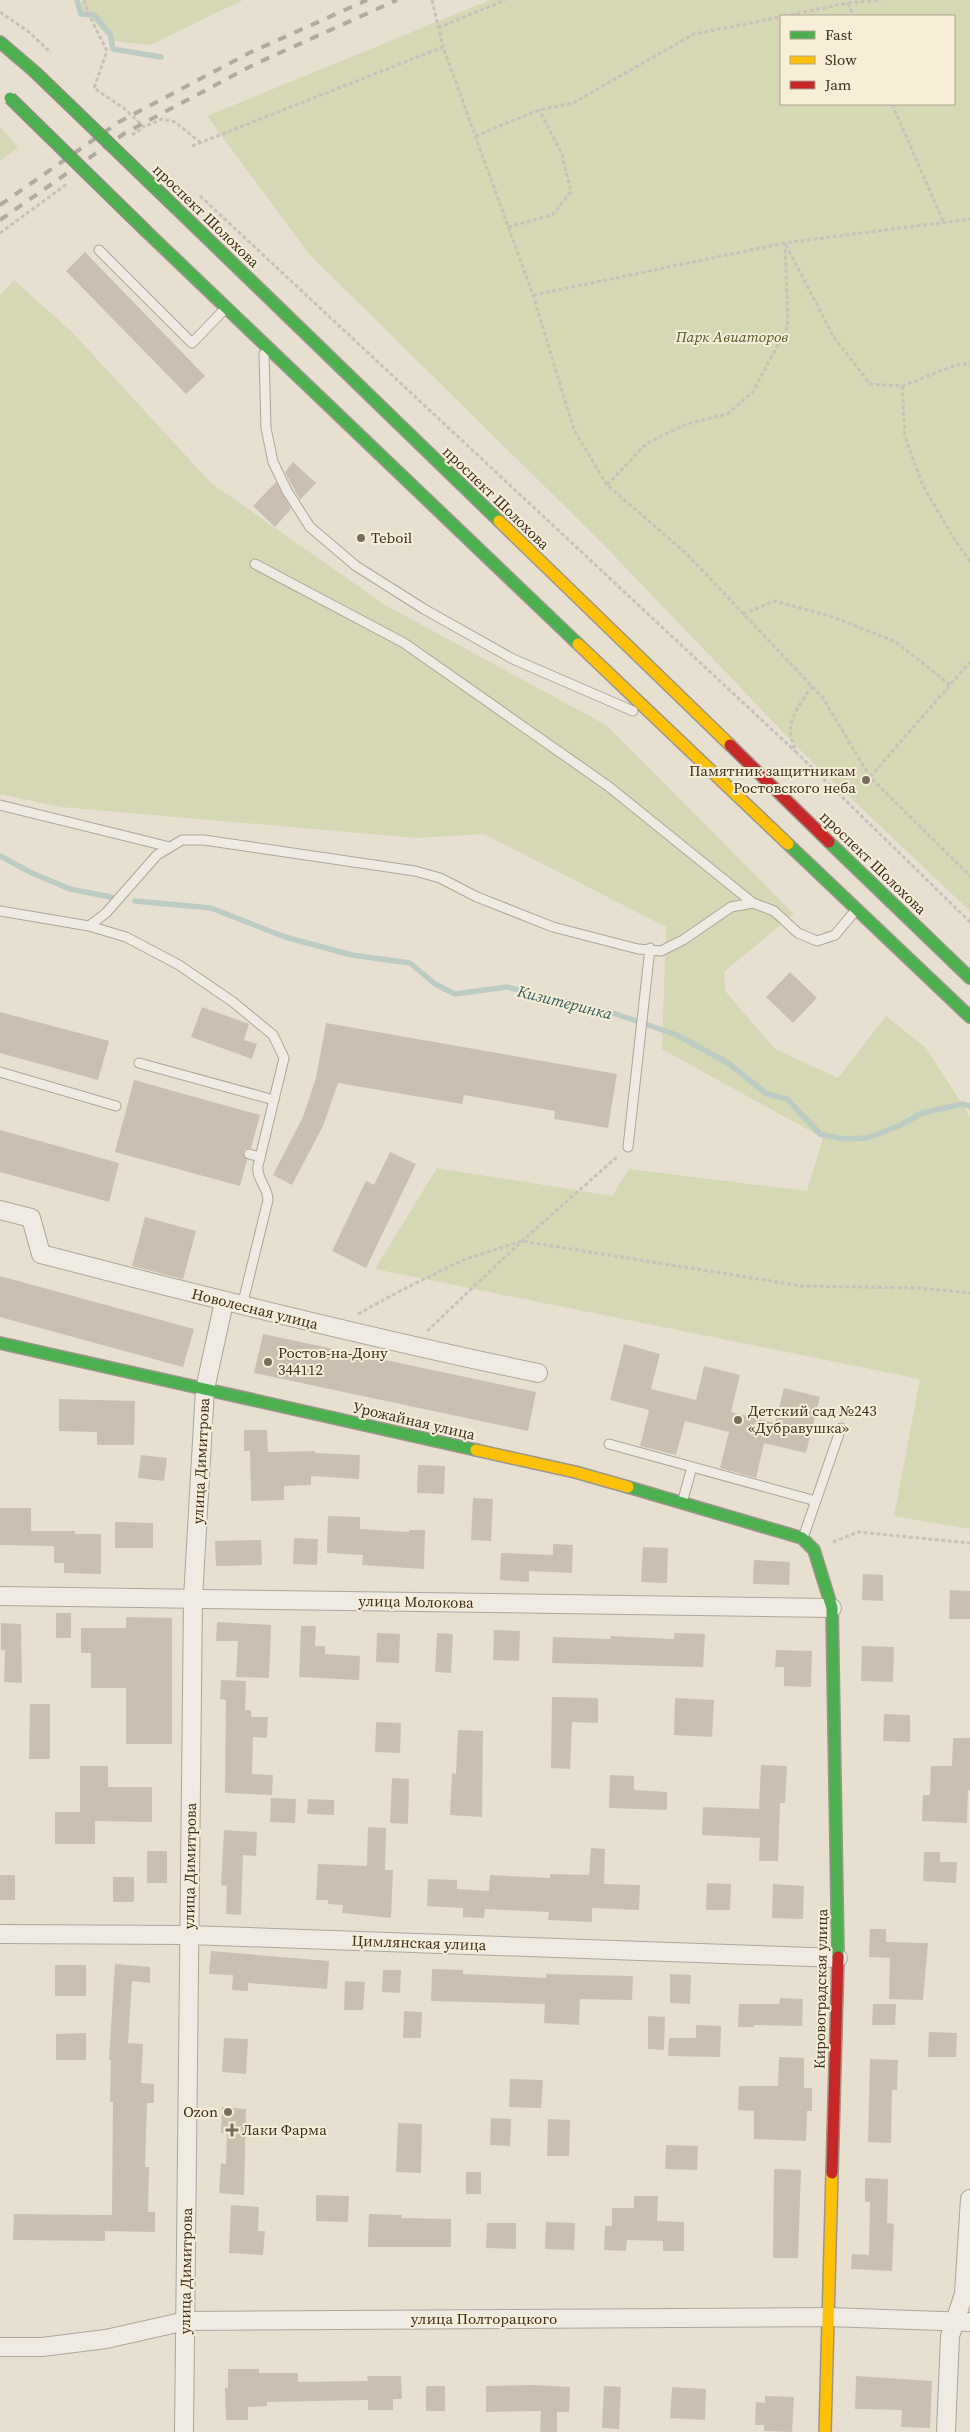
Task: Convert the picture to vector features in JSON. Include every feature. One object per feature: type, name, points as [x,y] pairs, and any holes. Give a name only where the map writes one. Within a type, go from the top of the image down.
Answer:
[{"type":"main road","name":"проспект Шолохова","points":[[0,42],[35,72],[176,208],[970,978]]},
{"type":"main road","points":[[6,94],[227,307],[264,346],[662,723],[855,910],[970,1017]]},
{"type":"main road","name":"Урожайная улица","points":[[0,1343],[575,1472],[802,1538],[814,1550]]},
{"type":"main road","name":"Кировоградская улица","points":[[814,1550],[832,1608],[838,1958],[825,2432]]},
{"type":"street","name":"Новолесная улица","points":[[0,1210],[32,1218],[42,1254],[224,1302],[411,1347],[538,1373]]},
{"type":"street","name":"улица Димитрова","points":[[184,2432],[193,1598],[205,1389],[224,1302]]},
{"type":"street","name":"улица Молокова","points":[[0,1596],[832,1608]]},
{"type":"street","name":"Цимлянская улица","points":[[0,1934],[189,1935],[838,1958]]},
{"type":"street","points":[[946,2432],[950,2336],[962,2322],[970,2199]]},
{"type":"street","name":"улица Полторацкого","points":[[0,2347],[42,2347],[106,2339],[186,2321],[829,2317],[962,2322]]},
{"type":"lane","points":[[99,250],[192,343],[227,307]]},
{"type":"lane","points":[[264,346],[266,428],[273,462],[287,491],[310,526],[356,566],[440,618],[513,659],[662,723]]},
{"type":"lane","points":[[256,564],[404,643],[608,786],[753,903],[774,910],[798,933],[817,940],[835,935],[855,910]]},
{"type":"lane","points":[[0,805],[170,847]]},
{"type":"lane","points":[[89,926],[106,913],[157,854],[182,840],[204,840],[415,870],[440,878],[477,897],[553,927],[638,949],[650,948],[661,951],[683,940],[730,907],[753,903]]},
{"type":"lane","points":[[0,911],[89,926],[126,936],[179,965],[233,1002],[273,1035],[284,1058],[257,1172],[268,1194],[268,1200],[242,1306]]},
{"type":"lane","points":[[628,1147],[650,948]]},
{"type":"lane","points":[[139,1063],[274,1100]]},
{"type":"lane","points":[[0,1072],[116,1106]]},
{"type":"lane","points":[[249,1154],[260,1157]]},
{"type":"lane","points":[[802,1538],[842,1428]]},
{"type":"lane","points":[[609,1444],[816,1501]]},
{"type":"lane","points":[[682,1503],[692,1467]]},
{"type":"path","points":[[84,0],[88,13],[108,51],[94,88],[125,109],[144,127],[162,119],[175,122],[200,142]]},
{"type":"path","points":[[432,0],[443,47],[533,295],[574,430],[607,486],[686,553],[812,686],[823,698],[842,726],[870,777],[970,876]]},
{"type":"path","points":[[438,28],[505,0]]},
{"type":"path","points":[[788,15],[881,0]]},
{"type":"path","points":[[848,4],[853,15]]},
{"type":"path","points":[[475,136],[539,110],[573,103],[694,34],[780,16]]},
{"type":"path","points":[[192,146],[443,47]]},
{"type":"path","points":[[892,105],[943,221]]},
{"type":"path","points":[[508,226],[552,215],[570,192],[562,154],[539,110]]},
{"type":"path","points":[[199,195],[797,753],[970,922]]},
{"type":"path","points":[[533,295],[785,243],[970,218]]},
{"type":"path","points":[[785,243],[833,336],[870,384],[902,386],[956,365],[970,363]]},
{"type":"path","points":[[607,486],[647,443],[687,424],[728,414],[752,393],[788,326],[785,243]]},
{"type":"path","points":[[902,386],[905,438],[923,486],[970,562]]},
{"type":"path","points":[[744,614],[776,601],[833,616],[896,642],[950,685]]},
{"type":"path","points":[[870,777],[970,662]]},
{"type":"path","points":[[797,753],[791,738],[790,721],[812,686]]},
{"type":"path","points":[[411,1347],[522,1241],[628,1147]]},
{"type":"path","points":[[333,1328],[398,1292],[464,1260],[522,1241],[802,1286],[918,1288],[970,1293]]},
{"type":"path","points":[[814,1550],[858,1532],[970,1544]]},
{"type":"green space","points":[[82,0],[243,0],[150,45],[112,41],[80,6]]},
{"type":"green space","name":"Парк Авиаторов","points":[[490,0],[970,0],[970,911],[801,751],[602,543],[309,254],[207,116]]},
{"type":"green space","points":[[0,127],[18,147],[0,161]]},
{"type":"green space","points":[[14,280],[73,333],[211,483],[385,605],[606,725],[794,914],[724,972],[725,991],[775,1049],[838,1078],[886,1016],[926,1048],[970,1116],[970,1529],[894,1516],[920,1379],[375,1269],[437,1168],[612,1196],[629,1169],[807,1191],[823,1138],[662,1049],[666,927],[484,834],[416,838],[61,807],[0,794],[0,295]]},
{"type":"building","points":[[85,252],[205,376],[186,394],[66,271]]},
{"type":"building","points":[[293,462],[316,483],[300,500],[285,472]]},
{"type":"building","points":[[276,482],[291,509],[275,527],[253,506]]},
{"type":"building","points":[[790,972],[817,998],[793,1023],[766,997]]},
{"type":"building","points":[[202,1007],[249,1024],[244,1040],[257,1044],[252,1059],[191,1037]]},
{"type":"building","points":[[0,1012],[109,1041],[98,1080],[0,1053]]},
{"type":"building","points":[[326,1023],[617,1074],[608,1128],[554,1119],[555,1111],[464,1095],[462,1104],[338,1083],[323,1126],[292,1185],[273,1175],[303,1117],[316,1078]]},
{"type":"building","points":[[134,1080],[260,1115],[251,1148],[245,1149],[243,1153],[247,1160],[240,1186],[115,1152]]},
{"type":"building","points":[[0,1130],[119,1163],[109,1202],[0,1172]]},
{"type":"building","points":[[390,1152],[416,1164],[366,1268],[332,1251],[366,1181],[374,1185]]},
{"type":"building","points":[[145,1217],[196,1231],[183,1279],[132,1266]]},
{"type":"building","points":[[0,1276],[194,1329],[183,1367],[0,1317]]},
{"type":"building","points":[[263,1334],[536,1392],[528,1431],[254,1373]]},
{"type":"building","points":[[624,1344],[660,1354],[651,1389],[696,1400],[704,1366],[740,1375],[731,1412],[775,1423],[784,1388],[820,1397],[806,1453],[764,1443],[756,1478],[720,1468],[729,1432],[685,1421],[676,1455],[640,1446],[649,1410],[610,1400]]},
{"type":"building","points":[[59,1399],[135,1401],[134,1445],[97,1445],[97,1432],[59,1431]]},
{"type":"building","points":[[244,1430],[267,1430],[268,1452],[315,1451],[315,1453],[360,1455],[359,1479],[311,1476],[311,1485],[284,1486],[284,1500],[251,1501],[250,1451],[244,1451]]},
{"type":"building","points":[[141,1455],[167,1458],[164,1481],[138,1478]]},
{"type":"building","points":[[418,1465],[445,1466],[444,1494],[417,1493]]},
{"type":"building","points":[[473,1498],[493,1499],[491,1541],[471,1540]]},
{"type":"building","points":[[0,1508],[31,1508],[31,1531],[75,1531],[75,1534],[101,1534],[101,1574],[64,1573],[64,1563],[54,1563],[54,1546],[0,1545]]},
{"type":"building","points":[[328,1516],[360,1517],[360,1529],[409,1532],[409,1530],[425,1530],[424,1569],[362,1565],[363,1555],[327,1553]]},
{"type":"building","points":[[115,1522],[153,1523],[153,1548],[115,1548]]},
{"type":"building","points":[[294,1538],[318,1539],[317,1565],[293,1564]]},
{"type":"building","points":[[261,1540],[262,1565],[216,1566],[215,1541]]},
{"type":"building","points":[[553,1544],[573,1545],[572,1573],[529,1571],[529,1582],[500,1580],[501,1553],[553,1555]]},
{"type":"building","points":[[643,1547],[668,1548],[667,1583],[641,1582]]},
{"type":"building","points":[[754,1560],[790,1562],[789,1585],[753,1584]]},
{"type":"building","points":[[863,1574],[883,1575],[883,1601],[862,1600]]},
{"type":"building","points":[[950,1590],[970,1591],[970,1619],[949,1619]]},
{"type":"building","points":[[56,1613],[71,1613],[71,1638],[56,1638]]},
{"type":"building","points":[[126,1617],[172,1618],[172,1744],[126,1744],[126,1688],[91,1688],[91,1653],[81,1653],[81,1628],[126,1628]]},
{"type":"building","points":[[217,1622],[271,1625],[269,1678],[236,1677],[238,1641],[216,1641]]},
{"type":"building","points":[[1,1623],[21,1624],[22,1683],[4,1682],[5,1650],[1,1650]]},
{"type":"building","points":[[301,1626],[316,1626],[315,1646],[325,1646],[325,1654],[360,1656],[359,1680],[299,1677]]},
{"type":"building","points":[[494,1630],[520,1631],[519,1661],[493,1660]]},
{"type":"building","points":[[377,1633],[400,1634],[399,1663],[376,1662]]},
{"type":"building","points":[[437,1633],[453,1634],[451,1673],[435,1672]]},
{"type":"building","points":[[674,1633],[705,1634],[703,1667],[552,1663],[553,1637],[611,1639],[611,1636],[674,1639]]},
{"type":"building","points":[[862,1646],[894,1647],[893,1682],[861,1681]]},
{"type":"building","points":[[776,1650],[812,1651],[811,1687],[784,1686],[784,1667],[775,1667]]},
{"type":"building","points":[[221,1680],[246,1681],[245,1710],[251,1710],[251,1717],[268,1717],[267,1738],[253,1737],[252,1774],[273,1775],[272,1795],[225,1793],[226,1700],[220,1699]]},
{"type":"building","points":[[552,1697],[598,1698],[598,1723],[572,1722],[570,1769],[551,1768]]},
{"type":"building","points":[[675,1698],[714,1700],[712,1737],[674,1735]]},
{"type":"building","points":[[30,1704],[50,1704],[50,1759],[29,1759]]},
{"type":"building","points":[[884,1714],[910,1715],[910,1742],[883,1741]]},
{"type":"building","points":[[376,1722],[401,1723],[400,1753],[375,1752]]},
{"type":"building","points":[[458,1730],[483,1731],[482,1817],[450,1815],[452,1773],[456,1774]]},
{"type":"building","points":[[953,1738],[970,1738],[970,1790],[968,1790],[967,1823],[922,1821],[923,1795],[930,1795],[931,1766],[952,1766]]},
{"type":"building","points":[[761,1765],[787,1766],[785,1803],[780,1803],[778,1861],[759,1861],[760,1838],[702,1835],[703,1807],[759,1809]]},
{"type":"building","points":[[80,1766],[108,1766],[108,1787],[152,1787],[152,1822],[95,1821],[95,1844],[55,1844],[55,1812],[80,1812]]},
{"type":"building","points":[[610,1775],[634,1776],[634,1790],[667,1792],[667,1810],[609,1808]]},
{"type":"building","points":[[392,1778],[409,1779],[408,1824],[390,1823]]},
{"type":"building","points":[[271,1798],[296,1799],[295,1823],[270,1822]]},
{"type":"building","points":[[308,1799],[334,1800],[334,1815],[307,1814]]},
{"type":"building","points":[[368,1827],[386,1828],[385,1870],[393,1870],[391,1918],[342,1913],[343,1905],[328,1904],[328,1900],[316,1900],[318,1864],[367,1866]]},
{"type":"building","points":[[224,1830],[257,1832],[256,1856],[243,1855],[241,1915],[226,1914],[227,1886],[221,1885]]},
{"type":"building","points":[[591,1848],[605,1849],[604,1884],[640,1885],[639,1910],[592,1908],[592,1922],[548,1920],[549,1912],[485,1909],[484,1918],[463,1917],[463,1908],[427,1906],[428,1879],[457,1880],[457,1889],[489,1891],[490,1875],[550,1878],[550,1874],[589,1875]]},
{"type":"building","points":[[147,1851],[167,1851],[167,1883],[147,1883]]},
{"type":"building","points":[[924,1852],[940,1852],[940,1862],[957,1862],[956,1883],[923,1881]]},
{"type":"building","points":[[0,1875],[15,1875],[15,1900],[0,1900]]},
{"type":"building","points":[[113,1877],[134,1877],[134,1902],[113,1902]]},
{"type":"building","points":[[707,1883],[731,1884],[730,1910],[706,1910]]},
{"type":"building","points":[[773,1884],[804,1886],[803,1919],[772,1918]]},
{"type":"building","points":[[870,1929],[886,1929],[886,1942],[928,1943],[923,2000],[889,1999],[890,1958],[869,1957]]},
{"type":"building","points":[[211,1951],[329,1961],[327,1989],[248,1983],[248,1991],[232,1990],[233,1975],[209,1974]]},
{"type":"building","points":[[115,1964],[150,1967],[150,1983],[132,1981],[128,2043],[143,2044],[141,2083],[154,2084],[154,2103],[147,2103],[145,2167],[149,2167],[148,2212],[155,2212],[155,2232],[105,2231],[105,2241],[13,2240],[14,2214],[112,2215],[113,2102],[110,2102],[111,2060],[109,2060]]},
{"type":"building","points":[[55,1965],[86,1965],[86,1996],[55,1996]]},
{"type":"building","points":[[432,1969],[463,1970],[463,1974],[546,1978],[546,1974],[633,1976],[632,2000],[580,1999],[579,2025],[544,2023],[545,2004],[431,2001]]},
{"type":"building","points":[[383,1970],[401,1970],[400,1993],[382,1992]]},
{"type":"building","points":[[670,1974],[691,1975],[690,2004],[670,2003]]},
{"type":"building","points":[[345,1981],[365,1982],[363,2010],[344,2010]]},
{"type":"building","points":[[780,1998],[803,1999],[802,2026],[754,2025],[754,2027],[738,2027],[739,2004],[779,2004]]},
{"type":"building","points":[[873,2004],[896,2004],[895,2025],[872,2025]]},
{"type":"building","points":[[404,2011],[422,2012],[421,2038],[403,2038]]},
{"type":"building","points":[[648,2016],[665,2017],[664,2050],[648,2049]]},
{"type":"building","points":[[696,2025],[721,2026],[720,2057],[668,2056],[669,2038],[696,2038]]},
{"type":"building","points":[[929,2032],[957,2033],[956,2057],[928,2057]]},
{"type":"building","points":[[86,2033],[86,2060],[56,2060],[56,2034]]},
{"type":"building","points":[[224,2038],[248,2039],[246,2074],[222,2072]]},
{"type":"building","points":[[779,2057],[804,2058],[804,2088],[812,2088],[812,2111],[807,2111],[806,2141],[754,2139],[754,2111],[738,2110],[739,2086],[778,2086]]},
{"type":"building","points":[[870,2059],[898,2060],[897,2090],[892,2090],[891,2143],[868,2142]]},
{"type":"building","points":[[510,2079],[543,2080],[541,2108],[509,2107]]},
{"type":"building","points":[[222,2107],[246,2109],[244,2195],[219,2193],[221,2163],[226,2164],[227,2133],[221,2133]]},
{"type":"building","points":[[491,2118],[511,2119],[510,2146],[490,2145]]},
{"type":"building","points":[[548,2119],[570,2120],[569,2156],[547,2156]]},
{"type":"building","points":[[398,2123],[422,2124],[421,2173],[396,2172]]},
{"type":"building","points":[[666,2145],[698,2146],[697,2170],[665,2169]]},
{"type":"building","points":[[774,2169],[801,2170],[798,2258],[773,2258]]},
{"type":"building","points":[[466,2172],[481,2172],[481,2194],[466,2194]]},
{"type":"building","points":[[865,2178],[888,2179],[887,2223],[894,2224],[892,2271],[851,2269],[852,2254],[869,2255],[870,2202],[865,2202]]},
{"type":"building","points":[[316,2195],[349,2196],[348,2222],[316,2221]]},
{"type":"building","points":[[634,2196],[658,2196],[657,2221],[684,2222],[684,2251],[663,2251],[663,2241],[627,2240],[626,2251],[604,2250],[605,2226],[612,2226],[612,2208],[634,2208]]},
{"type":"building","points":[[231,2205],[259,2207],[258,2231],[265,2231],[263,2255],[229,2253]]},
{"type":"building","points":[[369,2214],[402,2215],[401,2218],[451,2219],[451,2247],[368,2247]]},
{"type":"building","points":[[546,2222],[575,2223],[574,2250],[545,2249]]},
{"type":"building","points":[[487,2223],[516,2223],[516,2249],[486,2248]]},
{"type":"building","points":[[228,2369],[259,2369],[259,2373],[298,2373],[298,2382],[368,2381],[367,2376],[401,2376],[402,2399],[393,2399],[393,2410],[368,2410],[368,2400],[267,2402],[267,2406],[248,2407],[248,2420],[226,2420],[225,2388],[228,2388]]},
{"type":"building","points":[[856,2376],[932,2381],[930,2428],[901,2427],[902,2410],[855,2409]]},
{"type":"building","points":[[534,2385],[570,2387],[569,2412],[557,2412],[557,2432],[540,2432],[541,2411],[486,2412],[486,2386]]},
{"type":"building","points":[[426,2386],[445,2386],[445,2411],[426,2411]]},
{"type":"building","points":[[604,2386],[621,2387],[619,2429],[602,2428]]},
{"type":"building","points":[[672,2387],[706,2389],[705,2420],[670,2418]]},
{"type":"building","points":[[765,2396],[794,2397],[792,2432],[764,2431],[764,2425],[755,2425],[756,2402],[765,2403]]},
{"type":"waterway","points":[[77,0],[81,14],[94,15],[110,34],[113,49],[161,57]]},
{"type":"waterway","name":"Кизитеринка","points":[[0,856],[32,873],[70,889],[111,897]]},
{"type":"waterway","name":"Кизитеринка","points":[[135,901],[211,908],[285,937],[352,955],[410,963],[435,984],[455,994],[507,987],[616,1014],[677,1035],[728,1063],[767,1094],[787,1099],[820,1134],[843,1139],[867,1138],[901,1125],[922,1113],[963,1104],[970,1106]]},
{"type":"railway","points":[[0,205],[119,122],[249,53],[367,0]]},
{"type":"railway","points":[[0,220],[125,133],[255,64],[397,0]]},
{"type":"traffic: fast","points":[[0,42],[35,72]]},
{"type":"traffic: fast","points":[[35,72],[176,208]]},
{"type":"traffic: fast","points":[[10,98],[147,232]]},
{"type":"traffic: fast","points":[[176,208],[499,521]]},
{"type":"traffic: fast","points":[[147,232],[578,644]]},
{"type":"traffic: fast","points":[[829,842],[970,978]]},
{"type":"traffic: fast","points":[[788,844],[970,1017]]},
{"type":"traffic: fast","points":[[0,1343],[476,1450]]},
{"type":"traffic: fast","points":[[628,1487],[802,1538],[814,1550],[832,1608],[838,1957]]},
{"type":"traffic: slow","points":[[499,521],[730,745]]},
{"type":"traffic: slow","points":[[578,644],[788,844]]},
{"type":"traffic: slow","points":[[476,1450],[575,1472],[628,1487]]},
{"type":"traffic: slow","points":[[825,2432],[832,2173]]},
{"type":"traffic: jam","points":[[730,745],[829,842]]},
{"type":"traffic: jam","points":[[832,2173],[838,1957]]},
{"type":"place","name":"Teboil","points":[[361,538]]},
{"type":"place","name":"Памятник защитникам Ростовского неба","points":[[866,780]]},
{"type":"place","name":"Ростов-на-Дону 344112","points":[[268,1362]]},
{"type":"place","name":"Детский сад №243 «Дубравушка»","points":[[738,1420]]},
{"type":"place","name":"Ozon","points":[[228,2112]]},
{"type":"place","name":"Лаки Фарма","points":[[232,2130]]}]
